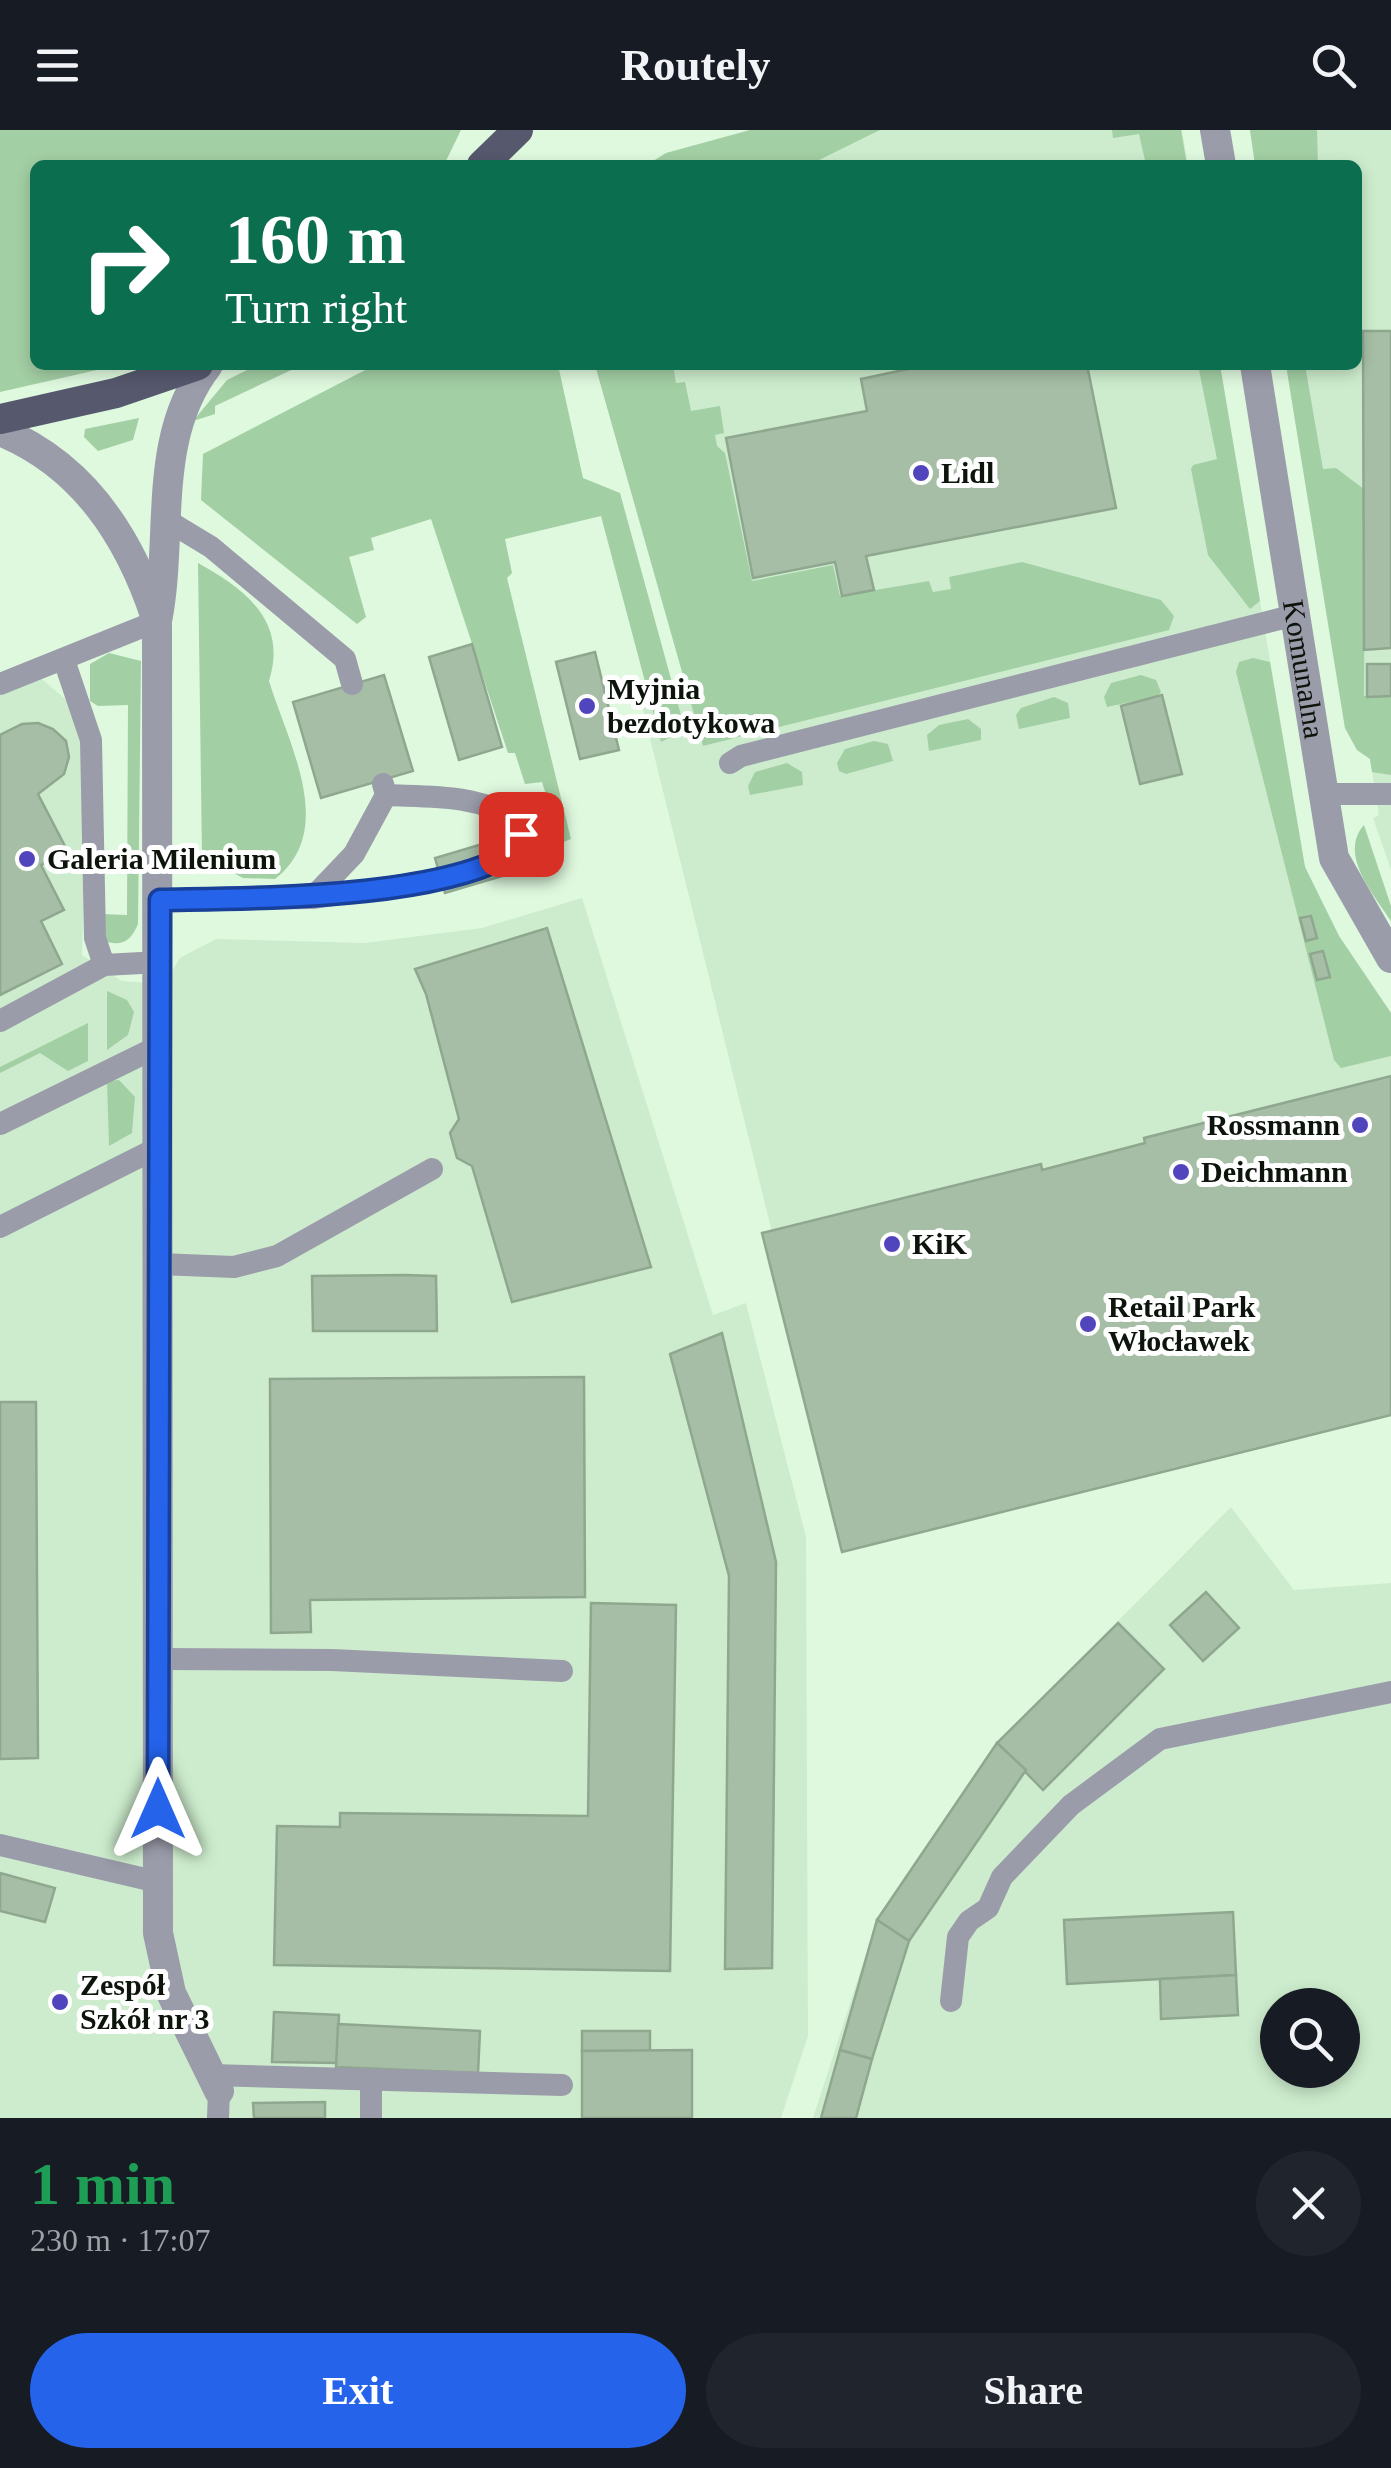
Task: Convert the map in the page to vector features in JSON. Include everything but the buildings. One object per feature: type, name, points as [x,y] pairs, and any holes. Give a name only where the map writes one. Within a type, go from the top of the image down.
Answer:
[{"type":"main road","points":[[480,160],[484,130]]},
{"type":"main road","points":[[485,160],[518,130]]},
{"type":"main road","points":[[0,419],[116,394],[184,370]]},
{"type":"street","points":[[1215,130],[1220,160]]},
{"type":"street","points":[[204,370],[189,392],[169,456],[167,565],[157,621],[158,1882],[159,1946],[170,1993],[216,2095]]},
{"type":"street","name":"Komunalna","points":[[1256,370],[1340,874],[1391,958]]},
{"type":"street","points":[[0,431],[52,458],[96,500],[138,565],[157,621]]},
{"type":"lane","points":[[168,522],[211,547],[345,659],[352,684]]},
{"type":"lane","points":[[730,763],[742,756],[1295,615]]},
{"type":"lane","points":[[0,684],[157,621]]},
{"type":"lane","points":[[64,660],[92,740],[96,938],[104,965]]},
{"type":"lane","points":[[160,900],[312,898],[438,877],[507,858],[520,848],[515,819],[497,808],[384,787],[354,854],[312,898]]},
{"type":"lane","points":[[1324,794],[1391,794]]},
{"type":"lane","points":[[0,1022],[104,965],[160,962]]},
{"type":"lane","points":[[0,1124],[159,1046]]},
{"type":"lane","points":[[0,1227],[159,1147]]},
{"type":"lane","points":[[160,1264],[234,1267],[277,1256],[432,1169]]},
{"type":"lane","points":[[159,1659],[332,1660],[562,1671]]},
{"type":"lane","points":[[951,2001],[958,1937],[969,1920],[988,1908],[1002,1876],[1071,1805],[1160,1739],[1391,1692]]},
{"type":"lane","points":[[0,1845],[158,1882]]},
{"type":"lane","points":[[216,2095],[371,2081],[562,2085]]},
{"type":"lane","points":[[370,2118],[371,2081]]},
{"type":"shaded area","points":[[0,130],[461,130],[446,160],[30,160],[30,370],[97,370],[0,392]]},
{"type":"shaded area","points":[[750,130],[880,130],[819,160],[655,160],[666,153]]},
{"type":"shaded area","points":[[880,130],[1182,130],[1187,160],[818,160]]},
{"type":"shaded area","points":[[1112,130],[1181,130],[1186,160],[1145,160],[1139,134],[1113,138]]},
{"type":"shaded area","points":[[1250,130],[1391,130],[1391,870],[1373,818],[1379,815],[1370,759],[1357,750],[1345,728],[1287,370],[1362,370],[1362,160],[1255,160]]},
{"type":"shaded area","points":[[1250,130],[1317,130],[1318,160],[1254,160]]},
{"type":"shaded area","points":[[247,370],[291,370],[215,406],[215,414],[193,421],[227,380]]},
{"type":"shaded area","points":[[365,370],[559,370],[583,478],[620,493],[685,730],[661,742],[601,516],[505,539],[512,573],[507,578],[571,839],[561,843],[542,782],[525,784],[515,753],[508,753],[431,519],[371,538],[374,550],[349,557],[366,617],[357,624],[201,500],[203,454]]},
{"type":"shaded area","points":[[596,370],[674,370],[676,383],[685,382],[691,411],[720,406],[724,433],[715,435],[717,446],[725,453],[752,581],[833,565],[840,596],[929,581],[933,592],[951,589],[949,577],[1022,562],[1161,600],[1174,616],[1169,630],[703,746]]},
{"type":"shaded area","points":[[605,370],[1221,370],[1305,867],[1339,936],[1391,1013],[1391,1403],[850,1548],[641,702],[698,688]]},
{"type":"shaded area","points":[[1199,370],[1221,370],[1260,601],[1250,609],[1208,555],[1191,469],[1193,465],[1217,459]]},
{"type":"shaded area","points":[[1287,370],[1306,370],[1323,469],[1336,468],[1365,490],[1364,696],[1391,696],[1391,775],[1372,772],[1370,759],[1357,750],[1345,728]]},
{"type":"shaded area","points":[[139,418],[133,440],[98,451],[84,437],[85,429]]},
{"type":"shaded area","points":[[198,563],[246,596],[267,624],[273,641],[269,681],[296,758],[306,811],[303,836],[294,859],[275,879],[243,878],[202,857]]},
{"type":"shaded area","points":[[109,653],[141,661],[138,924],[130,938],[118,943],[106,942],[101,914],[127,915],[128,705],[98,706],[90,701],[90,664]]},
{"type":"shaded area","points":[[1253,658],[1270,662],[1305,867],[1339,936],[1391,1013],[1391,1056],[1341,1068],[1334,1060],[1236,672],[1239,662]]},
{"type":"shaded area","points":[[1141,675],[1156,680],[1161,692],[1158,696],[1107,707],[1104,697],[1111,683]]},
{"type":"shaded area","points":[[42,679],[71,704],[88,754],[82,955],[122,981],[164,984],[180,958],[216,939],[365,943],[482,928],[582,898],[713,1315],[746,1303],[806,1537],[808,2036],[781,2118],[0,2118],[0,695]]},
{"type":"shaded area","points":[[1054,697],[1068,703],[1070,718],[1019,729],[1016,715],[1021,708]]},
{"type":"shaded area","points":[[968,719],[981,729],[981,740],[929,751],[927,735],[939,725]]},
{"type":"shaded area","points":[[874,741],[888,744],[893,761],[846,774],[839,771],[837,763],[845,749]]},
{"type":"shaded area","points":[[787,763],[802,772],[803,785],[750,795],[748,786],[755,772]]},
{"type":"shaded area","points":[[1364,825],[1391,906],[1391,921],[1368,887],[1357,861],[1357,836]]},
{"type":"shaded area","points":[[107,991],[127,1000],[134,1012],[128,1035],[107,1050]]},
{"type":"shaded area","points":[[88,1023],[88,1061],[68,1071],[40,1053],[0,1073],[0,1067]]},
{"type":"shaded area","points":[[119,1080],[135,1097],[132,1133],[109,1146],[107,1081]]},
{"type":"shaded area","points":[[1231,1507],[1294,1590],[1391,1583],[1391,2118],[813,2118],[877,1920],[997,1743]]},
{"type":"place","name":"Lidl","points":[[921,473]]},
{"type":"place","name":"Myjnia bezdotykowa","points":[[587,706]]},
{"type":"place","name":"Galeria Milenium","points":[[27,859]]},
{"type":"place","name":"Rossmann","points":[[1360,1125]]},
{"type":"place","name":"Deichmann","points":[[1181,1172]]},
{"type":"place","name":"KiK","points":[[892,1244]]},
{"type":"place","name":"Retail Park Włocławek","points":[[1088,1324]]},
{"type":"place","name":"Zespół Szkół nr 3","points":[[60,2002]]},
{"type":"route","points":[[158,1809],[160,900],[312,898],[438,877],[507,858],[520,848],[521,834]]}]
